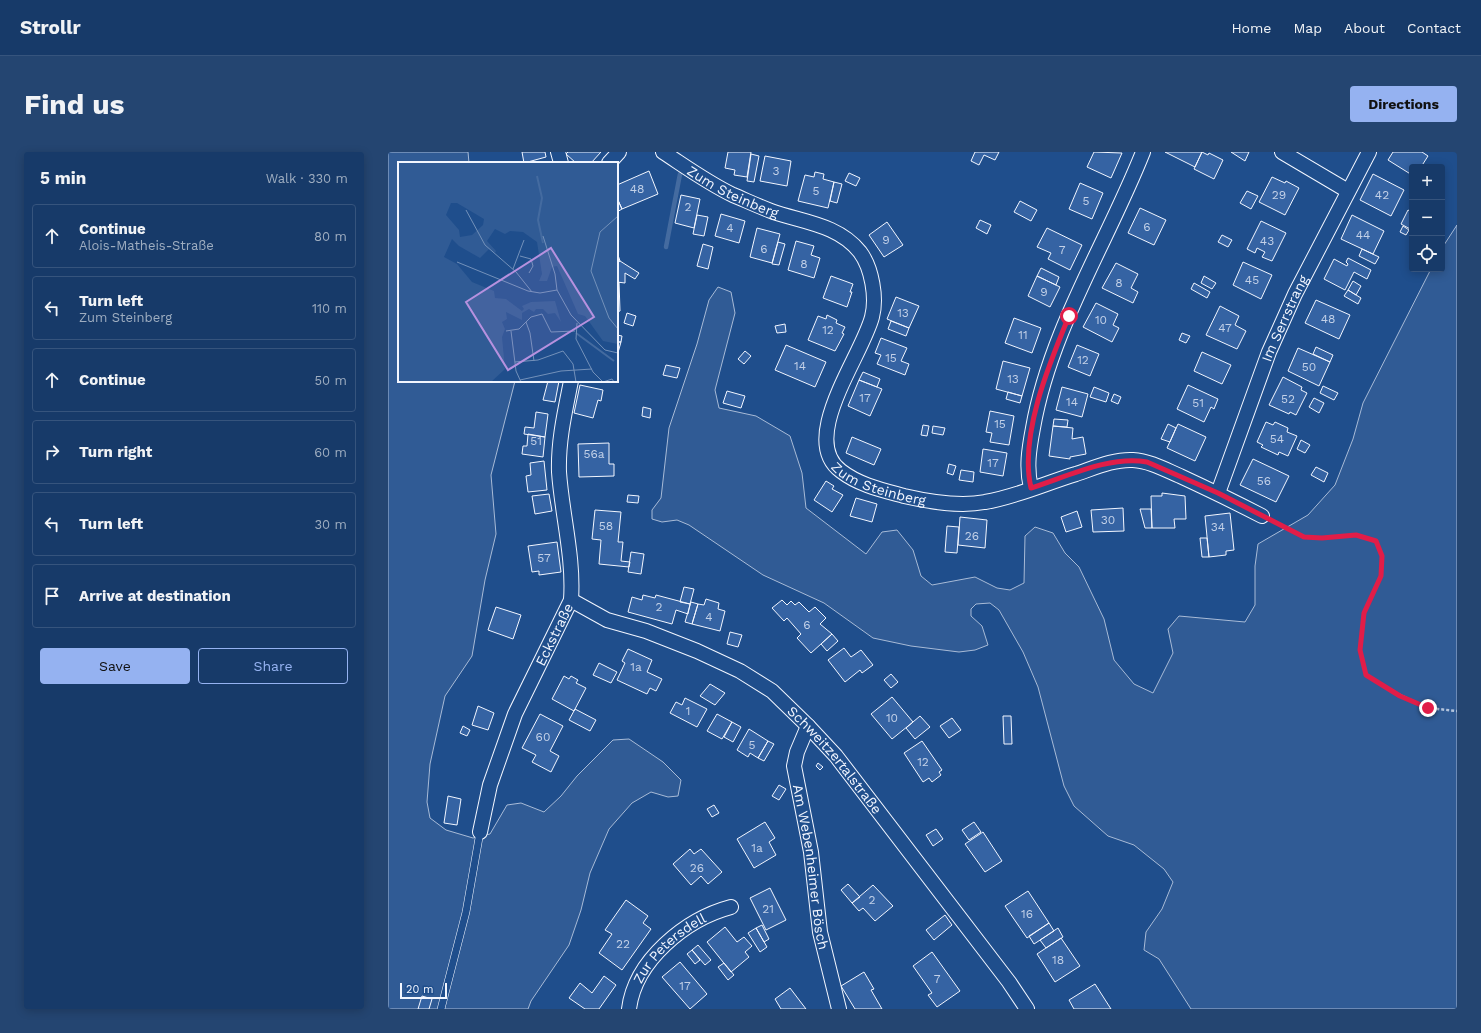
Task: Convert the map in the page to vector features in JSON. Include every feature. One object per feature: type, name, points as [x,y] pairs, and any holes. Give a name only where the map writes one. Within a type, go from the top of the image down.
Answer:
[{"type":"street","points":[[558,152],[561,162]]},
{"type":"street","points":[[611,162],[619,152]]},
{"type":"street","name":"Zum Steinberg","points":[[663,152],[702,178],[732,194],[770,211],[829,228],[848,240],[861,253],[870,276],[873,290],[873,315],[865,338],[846,376],[827,424],[825,444],[829,459],[839,470],[855,480],[878,489],[920,500],[958,504],[984,503],[1100,466],[1122,460],[1135,460],[1147,462],[1218,493],[1262,516]]},
{"type":"street","points":[[1031,488],[1028,474],[1029,449],[1036,413],[1048,367],[1069,316],[1143,152]]},
{"type":"street","points":[[1282,152],[1348,191]]},
{"type":"street","name":"Im Serrstrang","points":[[1218,493],[1269,352],[1295,294],[1369,152]]},
{"type":"street","name":"Eckstraße","points":[[480,832],[490,785],[515,714],[572,600],[572,581],[559,473],[559,454],[562,427],[571,382]]},
{"type":"street","name":"Schweitzertalstraße","points":[[572,600],[607,620],[646,631],[697,651],[740,671],[772,691],[836,756],[1009,982],[1027,1009]]},
{"type":"street","name":"Am Webenheimer Bösch","points":[[808,726],[797,752],[794,766],[811,852],[820,932],[839,1009]]},
{"type":"street","name":"Zur Petersdell","points":[[629,1009],[640,978],[653,955],[672,938],[695,922],[717,911],[731,907]]},
{"type":"lane","points":[[441,1009],[466,912],[480,832]]},
{"type":"path","points":[[1262,516],[1304,537],[1322,538],[1356,535],[1376,541],[1382,556],[1381,576],[1364,613],[1360,650],[1366,675],[1400,696],[1428,708],[1457,711]]},
{"type":"shaded area","points":[[388,152],[468,152],[469,162],[398,162],[398,382],[515,382],[491,475],[496,534],[485,580],[472,656],[445,696],[430,764],[427,802],[430,818],[446,830],[473,838],[490,834],[507,805],[521,803],[544,812],[561,796],[577,776],[613,740],[629,739],[663,762],[681,780],[678,796],[668,797],[651,792],[632,803],[609,829],[590,873],[581,910],[569,945],[531,1001],[528,1009],[388,1009]]},
{"type":"shaded area","points":[[1457,225],[1457,1009],[1191,1009],[1159,959],[1144,950],[1146,932],[1162,909],[1173,882],[1164,869],[1134,845],[1108,836],[1074,806],[1064,786],[1038,687],[1023,652],[999,610],[990,603],[976,604],[971,609],[971,616],[982,626],[988,645],[975,650],[959,652],[911,646],[873,638],[824,603],[763,575],[689,525],[677,520],[662,522],[652,519],[652,510],[661,498],[669,428],[697,344],[709,300],[718,287],[731,292],[735,313],[715,390],[719,408],[756,416],[790,436],[802,473],[806,508],[866,554],[882,532],[897,530],[913,550],[921,576],[932,585],[975,577],[997,588],[1010,590],[1024,583],[1025,536],[1035,527],[1053,533],[1065,553],[1079,567],[1104,619],[1114,660],[1134,684],[1153,693],[1173,653],[1168,629],[1179,616],[1245,622],[1255,605],[1255,566],[1258,544],[1308,515],[1335,485],[1353,439],[1363,403],[1429,272],[1445,272],[1445,243]]},
{"type":"building","points":[[522,152],[545,152],[546,157],[524,162]]},
{"type":"building","points":[[568,152],[601,152],[592,162],[575,162],[566,154]]},
{"type":"building","points":[[728,152],[751,152],[747,177],[734,175],[735,170],[725,168]]},
{"type":"building","points":[[975,152],[999,152],[995,160],[984,155],[979,165],[971,161]]},
{"type":"building","points":[[1094,152],[1122,153],[1111,178],[1087,167]]},
{"type":"building","points":[[1165,152],[1202,152],[1195,167]]},
{"type":"building","points":[[1202,152],[1208,155],[1209,153],[1223,160],[1214,179],[1194,169]]},
{"type":"building","points":[[1231,152],[1249,152],[1245,161]]},
{"type":"building","points":[[1393,152],[1422,152],[1428,156],[1423,164],[1409,164],[1409,173],[1388,160]]},
{"type":"building","points":[[751,154],[759,156],[754,182],[747,181]]},
{"type":"building","points":[[765,156],[791,161],[787,186],[760,181]]},
{"type":"building","points":[[649,171],[658,194],[622,209],[618,200],[618,185]]},
{"type":"building","points":[[815,172],[824,174],[823,179],[834,182],[828,208],[798,201],[805,175],[814,177]]},
{"type":"building","points":[[849,173],[860,178],[856,186],[845,181]]},
{"type":"building","points":[[1373,174],[1404,190],[1391,216],[1360,200]]},
{"type":"building","points":[[1272,177],[1285,183],[1286,181],[1299,188],[1285,215],[1259,202]]},
{"type":"building","points":[[834,182],[842,184],[837,203],[830,201]]},
{"type":"building","points":[[1080,183],[1103,193],[1092,219],[1069,209]]},
{"type":"building","points":[[1247,191],[1258,196],[1251,209],[1240,203]]},
{"type":"building","points":[[681,195],[700,199],[694,228],[675,223]]},
{"type":"building","points":[[618,200],[622,209],[618,211]]},
{"type":"building","points":[[1020,201],[1037,210],[1031,221],[1014,212]]},
{"type":"building","points":[[1140,208],[1166,220],[1154,245],[1128,233]]},
{"type":"building","points":[[1408,210],[1409,210],[1409,228],[1401,224]]},
{"type":"building","points":[[721,214],[745,221],[739,243],[715,236]]},
{"type":"building","points":[[697,215],[708,217],[704,236],[693,234]]},
{"type":"building","points":[[1352,215],[1384,231],[1373,254],[1341,239]]},
{"type":"building","points":[[980,220],[991,225],[987,234],[976,228]]},
{"type":"building","points":[[1261,221],[1286,233],[1272,261],[1262,257],[1265,252],[1257,248],[1255,253],[1247,249]]},
{"type":"building","points":[[887,222],[903,245],[884,257],[869,235]]},
{"type":"building","points":[[1403,226],[1409,230],[1406,235],[1400,232]]},
{"type":"building","points":[[757,228],[780,234],[772,263],[750,257]]},
{"type":"building","points":[[1047,228],[1082,245],[1070,270],[1048,259],[1051,253],[1037,247]]},
{"type":"building","points":[[1222,235],[1232,240],[1228,247],[1218,242]]},
{"type":"building","points":[[796,241],[814,246],[811,255],[820,258],[814,278],[788,270]]},
{"type":"building","points":[[778,242],[785,244],[779,265],[772,264]]},
{"type":"building","points":[[703,244],[713,247],[708,269],[697,266]]},
{"type":"building","points":[[1362,249],[1379,257],[1375,264],[1359,256]]},
{"type":"building","points":[[1348,258],[1371,270],[1367,279],[1354,272],[1345,290],[1324,279],[1334,259],[1347,266],[1348,264],[1346,262]]},
{"type":"building","points":[[620,261],[639,273],[635,279],[625,273],[625,283],[618,282],[618,262]]},
{"type":"building","points":[[1243,262],[1272,275],[1261,299],[1233,285]]},
{"type":"building","points":[[1116,263],[1138,274],[1131,288],[1138,292],[1133,303],[1102,288]]},
{"type":"building","points":[[1041,268],[1059,277],[1056,285],[1037,276]]},
{"type":"building","points":[[831,276],[853,284],[847,307],[823,298]]},
{"type":"building","points":[[1037,276],[1060,287],[1050,307],[1028,296]]},
{"type":"building","points":[[1204,276],[1216,283],[1212,289],[1201,283]]},
{"type":"building","points":[[1353,281],[1361,286],[1356,295],[1348,290]]},
{"type":"building","points":[[618,282],[619,282],[620,311],[618,312]]},
{"type":"building","points":[[1194,283],[1210,292],[1207,298],[1191,289]]},
{"type":"building","points":[[1348,290],[1361,298],[1358,304],[1344,296]]},
{"type":"building","points":[[896,297],[919,306],[909,328],[887,319]]},
{"type":"building","points":[[1316,300],[1350,315],[1339,339],[1305,323]]},
{"type":"building","points":[[1096,303],[1118,314],[1113,325],[1119,328],[1112,342],[1083,327]]},
{"type":"building","points":[[1220,306],[1239,316],[1235,325],[1246,331],[1237,349],[1206,335]]},
{"type":"building","points":[[627,313],[636,316],[633,326],[624,323]]},
{"type":"building","points":[[827,315],[837,320],[836,323],[845,327],[842,333],[844,334],[835,351],[808,340],[818,316],[826,319]]},
{"type":"building","points":[[1014,318],[1041,328],[1032,353],[1005,343]]},
{"type":"building","points":[[891,321],[909,328],[906,336],[888,329]]},
{"type":"building","points":[[785,324],[786,332],[777,333],[775,326]]},
{"type":"building","points":[[1182,333],[1190,336],[1186,343],[1179,340]]},
{"type":"building","points":[[618,335],[622,336],[621,342],[618,342]]},
{"type":"building","points":[[881,338],[907,348],[901,361],[909,364],[905,375],[877,364],[881,355],[875,353]]},
{"type":"building","points":[[618,342],[621,342],[618,352]]},
{"type":"building","points":[[786,345],[826,362],[815,387],[775,370]]},
{"type":"building","points":[[1077,345],[1099,354],[1090,376],[1068,367]]},
{"type":"building","points":[[1316,347],[1333,355],[1330,362],[1313,354]]},
{"type":"building","points":[[1298,348],[1330,362],[1319,386],[1288,371]]},
{"type":"building","points":[[745,351],[751,356],[744,364],[738,359]]},
{"type":"building","points":[[1202,352],[1231,365],[1222,384],[1194,371]]},
{"type":"building","points":[[1003,361],[1030,368],[1022,396],[996,389]]},
{"type":"building","points":[[666,365],[680,368],[677,378],[663,375]]},
{"type":"building","points":[[863,372],[880,379],[877,387],[859,380]]},
{"type":"building","points":[[1283,377],[1302,387],[1301,390],[1307,393],[1296,415],[1290,412],[1289,414],[1269,405]]},
{"type":"building","points":[[859,380],[882,389],[870,416],[848,406]]},
{"type":"building","points":[[548,382],[559,382],[555,402],[543,400]]},
{"type":"building","points":[[580,385],[603,390],[601,401],[598,400],[593,418],[574,413]]},
{"type":"building","points":[[1188,385],[1218,399],[1214,409],[1211,407],[1204,422],[1177,409]]},
{"type":"building","points":[[1323,386],[1338,393],[1334,400],[1320,393]]},
{"type":"building","points":[[1062,387],[1088,394],[1082,417],[1056,410]]},
{"type":"building","points":[[1094,387],[1109,393],[1106,402],[1090,397]]},
{"type":"building","points":[[727,391],[745,396],[741,408],[723,403]]},
{"type":"building","points":[[1008,392],[1022,396],[1020,403],[1006,399]]},
{"type":"building","points":[[1114,394],[1121,397],[1118,404],[1111,401]]},
{"type":"building","points":[[1314,398],[1324,403],[1319,413],[1309,407]]},
{"type":"building","points":[[643,407],[651,409],[650,418],[642,416]]},
{"type":"building","points":[[990,411],[1014,416],[1009,445],[990,442],[992,433],[986,432]]},
{"type":"building","points":[[536,412],[548,414],[545,437],[524,434],[525,427],[534,428]]},
{"type":"building","points":[[1054,419],[1068,420],[1067,427],[1053,426]]},
{"type":"building","points":[[1266,422],[1273,425],[1275,422],[1288,428],[1287,432],[1297,436],[1288,456],[1279,452],[1278,455],[1261,447],[1263,445],[1257,442]]},
{"type":"building","points":[[1168,424],[1176,428],[1170,442],[1161,439]]},
{"type":"building","points":[[1178,424],[1206,437],[1195,461],[1167,448]]},
{"type":"building","points":[[923,425],[929,426],[927,436],[921,435]]},
{"type":"building","points":[[933,426],[945,428],[943,435],[932,433]]},
{"type":"building","points":[[1053,426],[1073,428],[1072,439],[1083,437],[1086,454],[1070,457],[1070,459],[1049,456]]},
{"type":"building","points":[[528,434],[545,437],[543,457],[522,454],[523,446],[527,446]]},
{"type":"building","points":[[852,437],[881,449],[874,465],[846,453]]},
{"type":"building","points":[[1301,440],[1310,445],[1305,453],[1297,449]]},
{"type":"building","points":[[609,443],[609,464],[614,464],[614,476],[579,477],[578,444]]},
{"type":"building","points":[[983,449],[1007,453],[1003,476],[980,472]]},
{"type":"building","points":[[1253,459],[1289,476],[1276,502],[1240,485]]},
{"type":"building","points":[[544,461],[547,490],[528,492],[526,476],[531,475],[530,463]]},
{"type":"building","points":[[949,464],[956,466],[953,475],[947,473]]},
{"type":"building","points":[[1316,467],[1328,473],[1324,482],[1311,475]]},
{"type":"building","points":[[961,470],[974,472],[973,482],[959,480]]},
{"type":"building","points":[[826,481],[834,486],[832,489],[843,495],[832,512],[814,500]]},
{"type":"building","points":[[1162,493],[1185,496],[1186,519],[1174,519],[1175,528],[1152,528],[1151,496],[1162,496]]},
{"type":"building","points":[[549,494],[552,511],[535,514],[532,496]]},
{"type":"building","points":[[628,495],[639,496],[638,503],[627,502]]},
{"type":"building","points":[[856,498],[877,504],[872,522],[850,516]]},
{"type":"building","points":[[1123,508],[1124,531],[1093,532],[1091,510]]},
{"type":"building","points":[[1140,509],[1151,509],[1152,528],[1145,528]]},
{"type":"building","points":[[595,510],[621,512],[618,542],[623,542],[621,561],[630,562],[629,567],[599,564],[601,540],[592,539]]},
{"type":"building","points":[[1077,511],[1082,527],[1066,532],[1061,517]]},
{"type":"building","points":[[1230,513],[1234,550],[1226,551],[1226,555],[1209,557],[1205,516]]},
{"type":"building","points":[[960,517],[987,520],[985,548],[958,545]]},
{"type":"building","points":[[947,526],[959,527],[957,553],[945,552]]},
{"type":"building","points":[[1200,538],[1207,538],[1209,557],[1202,557]]},
{"type":"building","points":[[557,542],[561,572],[539,575],[539,571],[532,572],[528,546]]},
{"type":"building","points":[[631,552],[644,554],[641,574],[628,572]]},
{"type":"building","points":[[684,587],[694,589],[690,604],[680,602]]},
{"type":"building","points":[[643,595],[655,598],[656,595],[690,604],[688,614],[676,610],[672,624],[628,612],[632,597],[642,600]]},
{"type":"building","points":[[706,599],[719,603],[718,609],[725,611],[720,631],[692,624],[698,604],[704,605]]},
{"type":"building","points":[[782,600],[787,605],[791,601],[795,605],[799,602],[809,612],[815,607],[826,618],[820,624],[832,634],[811,653],[797,638],[801,634],[787,618],[784,621],[772,608]]},
{"type":"building","points":[[691,602],[698,604],[692,624],[685,622]]},
{"type":"building","points":[[496,607],[521,615],[513,639],[488,630]]},
{"type":"building","points":[[730,632],[742,635],[738,647],[727,644]]},
{"type":"building","points":[[832,634],[838,641],[827,651],[821,644]]},
{"type":"building","points":[[844,648],[851,657],[861,650],[873,665],[862,673],[860,670],[845,682],[828,660]]},
{"type":"building","points":[[628,649],[652,660],[647,672],[662,679],[656,691],[650,688],[647,694],[617,680],[625,663],[622,661]]},
{"type":"building","points":[[599,663],[617,672],[611,683],[593,675]]},
{"type":"building","points":[[891,674],[898,682],[891,688],[884,680]]},
{"type":"building","points":[[564,676],[569,679],[571,676],[578,680],[576,683],[586,688],[574,711],[552,699]]},
{"type":"building","points":[[710,684],[725,693],[715,705],[700,696]]},
{"type":"building","points":[[892,697],[913,722],[892,739],[871,714]]},
{"type":"building","points":[[685,698],[707,709],[697,727],[670,713],[676,702],[682,705]]},
{"type":"building","points":[[478,706],[494,713],[488,730],[472,725]]},
{"type":"building","points":[[575,709],[596,720],[590,731],[569,720]]},
{"type":"building","points":[[540,714],[563,726],[550,751],[559,756],[551,772],[532,762],[536,755],[522,748]]},
{"type":"building","points":[[717,714],[732,722],[722,739],[707,731]]},
{"type":"building","points":[[920,716],[930,727],[915,739],[906,728]]},
{"type":"building","points":[[1003,716],[1011,716],[1012,744],[1004,744]]},
{"type":"building","points":[[952,718],[961,730],[949,738],[940,726]]},
{"type":"building","points":[[732,722],[741,727],[733,742],[724,737]]},
{"type":"building","points":[[463,726],[470,730],[467,736],[460,733]]},
{"type":"building","points":[[749,729],[768,741],[758,758],[750,753],[748,757],[737,750]]},
{"type":"building","points":[[768,741],[774,744],[764,761],[758,758]]},
{"type":"building","points":[[922,741],[942,770],[939,772],[941,775],[932,782],[929,778],[923,782],[904,753]]},
{"type":"building","points":[[818,763],[823,767],[820,770],[816,766]]},
{"type":"building","points":[[779,785],[786,789],[779,800],[772,796]]},
{"type":"building","points":[[448,796],[461,799],[457,825],[444,823]]},
{"type":"building","points":[[714,805],[719,813],[712,817],[707,809]]},
{"type":"building","points":[[765,822],[775,838],[769,842],[776,855],[754,868],[737,839]]},
{"type":"building","points":[[974,822],[981,832],[969,840],[962,830]]},
{"type":"building","points":[[936,829],[943,839],[933,846],[926,835]]},
{"type":"building","points":[[983,832],[1002,861],[985,872],[965,844]]},
{"type":"building","points":[[690,849],[694,854],[701,849],[722,872],[708,884],[701,876],[691,885],[673,864]]},
{"type":"building","points":[[848,884],[860,897],[852,903],[841,890]]},
{"type":"building","points":[[873,885],[893,906],[875,921],[863,908],[859,911],[852,903]]},
{"type":"building","points":[[770,888],[786,920],[766,930],[750,898]]},
{"type":"building","points":[[1028,891],[1049,923],[1027,938],[1005,906]]},
{"type":"building","points":[[626,900],[648,916],[643,923],[651,929],[622,970],[599,953],[612,934],[605,930]]},
{"type":"building","points":[[945,915],[952,925],[934,940],[926,930]]},
{"type":"building","points":[[1049,923],[1054,931],[1034,944],[1029,936]]},
{"type":"building","points":[[762,925],[769,939],[764,942],[756,928]]},
{"type":"building","points":[[725,927],[737,942],[744,937],[752,946],[745,952],[749,957],[731,972],[707,942]]},
{"type":"building","points":[[756,928],[767,947],[760,952],[748,933]]},
{"type":"building","points":[[1058,928],[1063,937],[1046,948],[1040,940]]},
{"type":"building","points":[[1061,938],[1080,966],[1055,982],[1037,954]]},
{"type":"building","points":[[698,945],[711,960],[705,965],[692,950]]},
{"type":"building","points":[[692,950],[700,960],[695,964],[687,954]]},
{"type":"building","points":[[932,952],[960,991],[937,1007],[928,995],[932,993],[913,966]]},
{"type":"building","points":[[680,962],[707,994],[690,1009],[662,977]]},
{"type":"building","points":[[724,963],[734,975],[728,980],[718,967]]},
{"type":"building","points":[[864,972],[874,989],[871,990],[882,1009],[855,1009],[841,986]]},
{"type":"building","points":[[604,976],[616,985],[599,1009],[585,1009],[569,998],[580,983],[592,993]]},
{"type":"building","points":[[1095,984],[1111,1009],[1074,1009],[1069,1000]]},
{"type":"building","points":[[790,988],[806,1009],[781,1009],[775,999]]},
{"type":"building","points":[[422,996],[432,999],[429,1009],[418,1009]]},
{"type":"waterway","points":[[666,247],[680,174]]},
{"type":"route","points":[[1069,316],[1048,367],[1036,413],[1029,449],[1028,474],[1031,488],[1122,460],[1135,460],[1147,462],[1218,493],[1304,537],[1322,538],[1356,535],[1376,541],[1382,556],[1381,576],[1364,613],[1360,650],[1366,675],[1400,696],[1428,708]]}]
